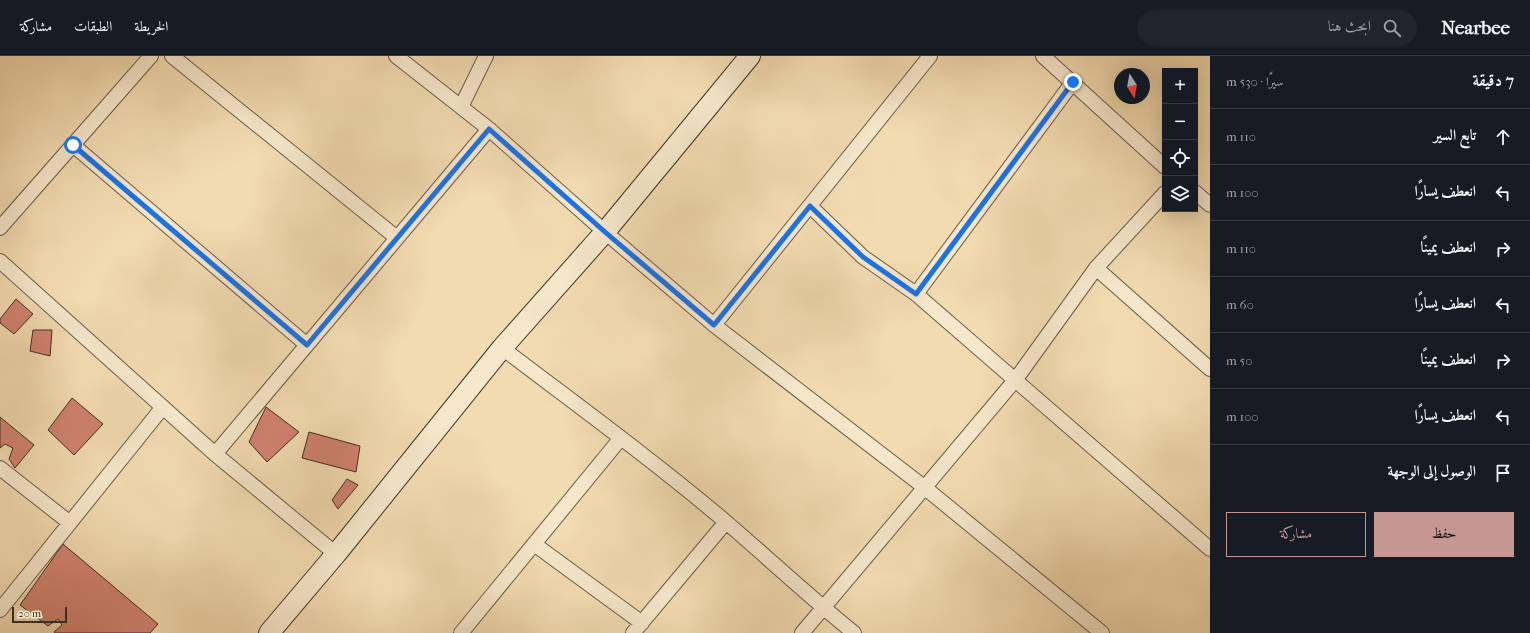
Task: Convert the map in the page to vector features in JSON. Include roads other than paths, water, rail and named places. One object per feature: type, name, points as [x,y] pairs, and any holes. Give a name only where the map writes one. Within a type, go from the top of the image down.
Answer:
[{"type":"street","points":[[0,228],[151,56]]},
{"type":"street","points":[[172,56],[396,238]]},
{"type":"street","points":[[396,56],[489,129],[605,232],[714,325],[924,487],[1102,633]]},
{"type":"street","points":[[460,107],[486,56]]},
{"type":"street","points":[[269,633],[336,554],[502,348],[605,232],[750,56]]},
{"type":"street","points":[[714,325],[930,56]]},
{"type":"street","points":[[1043,56],[1162,164]]},
{"type":"street","points":[[916,294],[1073,82]]},
{"type":"street","points":[[215,454],[489,129]]},
{"type":"street","points":[[73,145],[307,345]]},
{"type":"street","points":[[1198,194],[1210,204]]},
{"type":"street","points":[[802,633],[1016,378],[1096,268],[1162,196]]},
{"type":"street","points":[[810,206],[863,257],[916,294],[1016,378],[1210,549]]},
{"type":"street","points":[[0,261],[215,454],[336,554]]},
{"type":"street","points":[[1096,268],[1210,369]]},
{"type":"street","points":[[502,348],[622,438],[726,522],[854,633]]},
{"type":"street","points":[[0,610],[163,407]]},
{"type":"street","points":[[461,633],[622,438]]},
{"type":"street","points":[[0,468],[70,523]]},
{"type":"street","points":[[534,544],[638,628],[726,522]]}]
